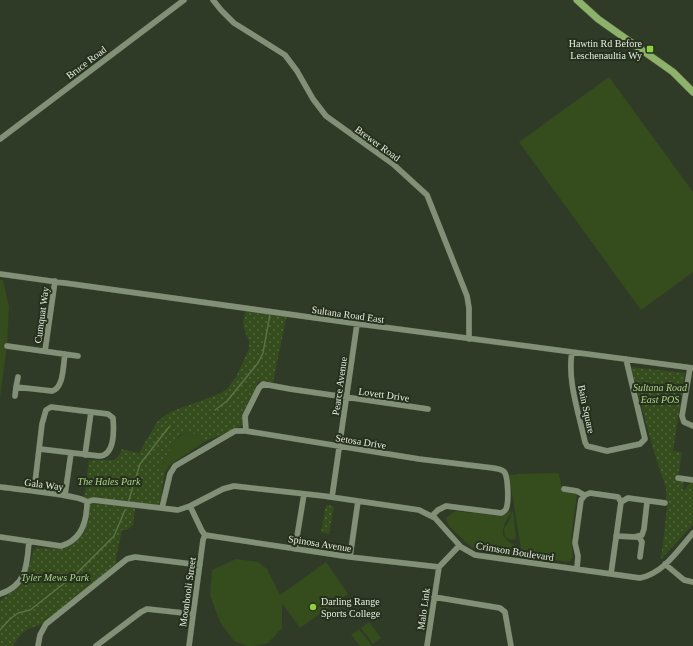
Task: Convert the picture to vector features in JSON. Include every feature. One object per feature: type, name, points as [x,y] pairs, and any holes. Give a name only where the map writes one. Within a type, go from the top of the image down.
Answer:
[{"type":"main road","points":[[577,0],[598,19],[672,72],[693,92]]},
{"type":"street","name":"Bruce Road","points":[[0,139],[184,0]]},
{"type":"street","name":"Brewer Road","points":[[213,0],[234,23],[285,55],[297,71],[313,99],[326,116],[393,164],[427,195],[467,296],[469,308],[469,339]]},
{"type":"street","name":"Sultana Road East","points":[[0,274],[357,324],[692,368]]},
{"type":"street","name":"Cumquat Way","points":[[45,351],[55,281]]},
{"type":"street","name":"Pearce Avenue","points":[[332,497],[357,324]]},
{"type":"street","points":[[7,346],[78,356]]},
{"type":"street","name":"Bain Square","points":[[572,352],[570,363],[571,378],[585,442],[587,446],[607,451],[640,444],[645,439],[626,359]]},
{"type":"street","points":[[16,387],[52,392],[56,390],[61,382],[65,354]]},
{"type":"street","points":[[692,368],[682,416],[684,422],[693,426]]},
{"type":"street","points":[[15,396],[18,377]]},
{"type":"street","name":"Lovett Drive","points":[[246,431],[245,416],[261,384],[428,409]]},
{"type":"street","points":[[34,491],[44,414],[46,410],[51,407],[108,414],[113,418],[112,444],[110,450],[105,456],[40,449]]},
{"type":"street","points":[[85,454],[91,412]]},
{"type":"street","name":"Setosa Drive","points":[[162,508],[170,474],[175,466],[235,431],[246,431],[419,459],[493,468],[502,470],[505,473],[508,504],[506,509],[501,513],[452,506],[443,509],[433,517]]},
{"type":"street","points":[[65,495],[71,453]]},
{"type":"street","points":[[678,478],[693,480]]},
{"type":"street","name":"Crimson Boulevard","points":[[190,506],[228,487],[242,486],[419,510],[433,517],[460,546],[475,555],[640,578],[650,575],[665,564],[693,533]]},
{"type":"street","name":"Gala Way","points":[[0,487],[65,495],[87,501],[93,500],[128,503],[162,508]]},
{"type":"street","points":[[564,489],[577,491],[584,495]]},
{"type":"street","points":[[577,570],[578,556],[575,543],[581,500],[584,495],[590,493],[616,497],[621,502]]},
{"type":"street","points":[[295,549],[304,494]]},
{"type":"street","points":[[621,502],[628,498],[648,502],[665,503]]},
{"type":"street","points":[[0,537],[61,546],[68,544],[84,527],[87,501]]},
{"type":"street","points":[[350,558],[358,501]]},
{"type":"street","points":[[611,574],[621,502]]},
{"type":"street","points":[[639,537],[642,535],[644,529],[648,502]]},
{"type":"street","points":[[162,508],[178,510],[190,506],[204,537]]},
{"type":"street","points":[[616,536],[639,537]]},
{"type":"street","name":"Spinosa Avenue","points":[[204,537],[350,558],[439,567]]},
{"type":"street","name":"Moonbooli Street","points":[[189,646],[204,537]]},
{"type":"street","points":[[639,537],[642,542],[640,557]]},
{"type":"street","points":[[0,594],[18,584],[23,577],[26,570],[29,541]]},
{"type":"street","points":[[439,567],[448,557],[454,554],[460,546]]},
{"type":"street","points":[[38,646],[40,635],[46,624],[127,559],[135,557],[200,565]]},
{"type":"street","points":[[665,564],[684,580],[693,582]]},
{"type":"street","name":"Malo Link","points":[[427,646],[439,567]]},
{"type":"street","points":[[434,597],[500,608],[504,612],[510,646]]},
{"type":"street","points":[[96,646],[141,612],[147,610],[193,614]]},
{"type":"green space","points":[[609,77],[693,192],[693,272],[641,310],[519,142]]},
{"type":"green space","points":[[0,280],[3,280],[9,307],[7,346],[0,398]]},
{"type":"green space","points":[[246,309],[287,314],[273,382],[258,382],[244,414],[242,425],[234,430],[206,441],[195,434],[185,433],[179,436],[175,440],[159,471],[165,472],[161,493],[162,495],[158,507],[135,504],[133,525],[127,530],[122,530],[116,558],[117,563],[43,624],[25,631],[13,646],[0,646],[0,601],[22,584],[34,549],[64,549],[73,540],[87,513],[84,499],[89,460],[114,460],[120,454],[122,449],[139,453],[157,422],[170,412],[219,394],[227,389],[236,377],[249,349],[249,341],[244,329],[243,321]]},
{"type":"green space","name":"Sultana Road East POS","points":[[631,367],[685,373],[673,451],[682,452],[678,478],[684,479],[683,490],[690,483],[693,483],[693,525],[661,559],[667,507],[666,488],[654,452]]},
{"type":"green space","points":[[185,433],[194,434],[206,441],[171,464],[165,472],[159,471],[175,440]]},
{"type":"green space","points":[[516,474],[559,474],[562,490],[577,491],[571,538],[573,557],[569,562],[522,555],[509,475],[516,475],[517,480]]},
{"type":"green space","points":[[326,505],[334,506],[329,534],[321,532]]},
{"type":"green space","points":[[513,510],[516,536],[515,539],[511,540],[505,537],[504,529]]},
{"type":"green space","points":[[455,511],[501,516],[509,511],[512,512],[506,521],[503,532],[506,539],[516,547],[521,556],[480,551],[471,547],[450,527],[446,520],[447,517]]},
{"type":"green space","points":[[236,559],[258,562],[267,569],[280,595],[326,562],[348,594],[300,628],[282,603],[282,628],[268,643],[247,646],[234,641],[220,622],[210,595],[212,570]]},
{"type":"green space","points":[[369,622],[381,638],[373,644],[361,628]]},
{"type":"green space","points":[[359,629],[372,646],[360,646],[351,635]]},
{"type":"waterway","points":[[215,410],[227,401],[258,363],[263,353],[270,314]]},
{"type":"waterway","points":[[128,503],[140,464],[169,427]]},
{"type":"waterway","points":[[0,630],[18,613],[30,610],[75,575],[114,536],[125,510]]},
{"type":"place","name":"Hawtin Rd Before Leschenaultia Wy","points":[[650,49]]},
{"type":"place","name":"Darling Range Sports College","points":[[313,607]]},
{"type":"park label","name":"The Hales Park","points":[[109,481]]},
{"type":"park label","name":"Tyler Mews Park","points":[[55,577]]}]
